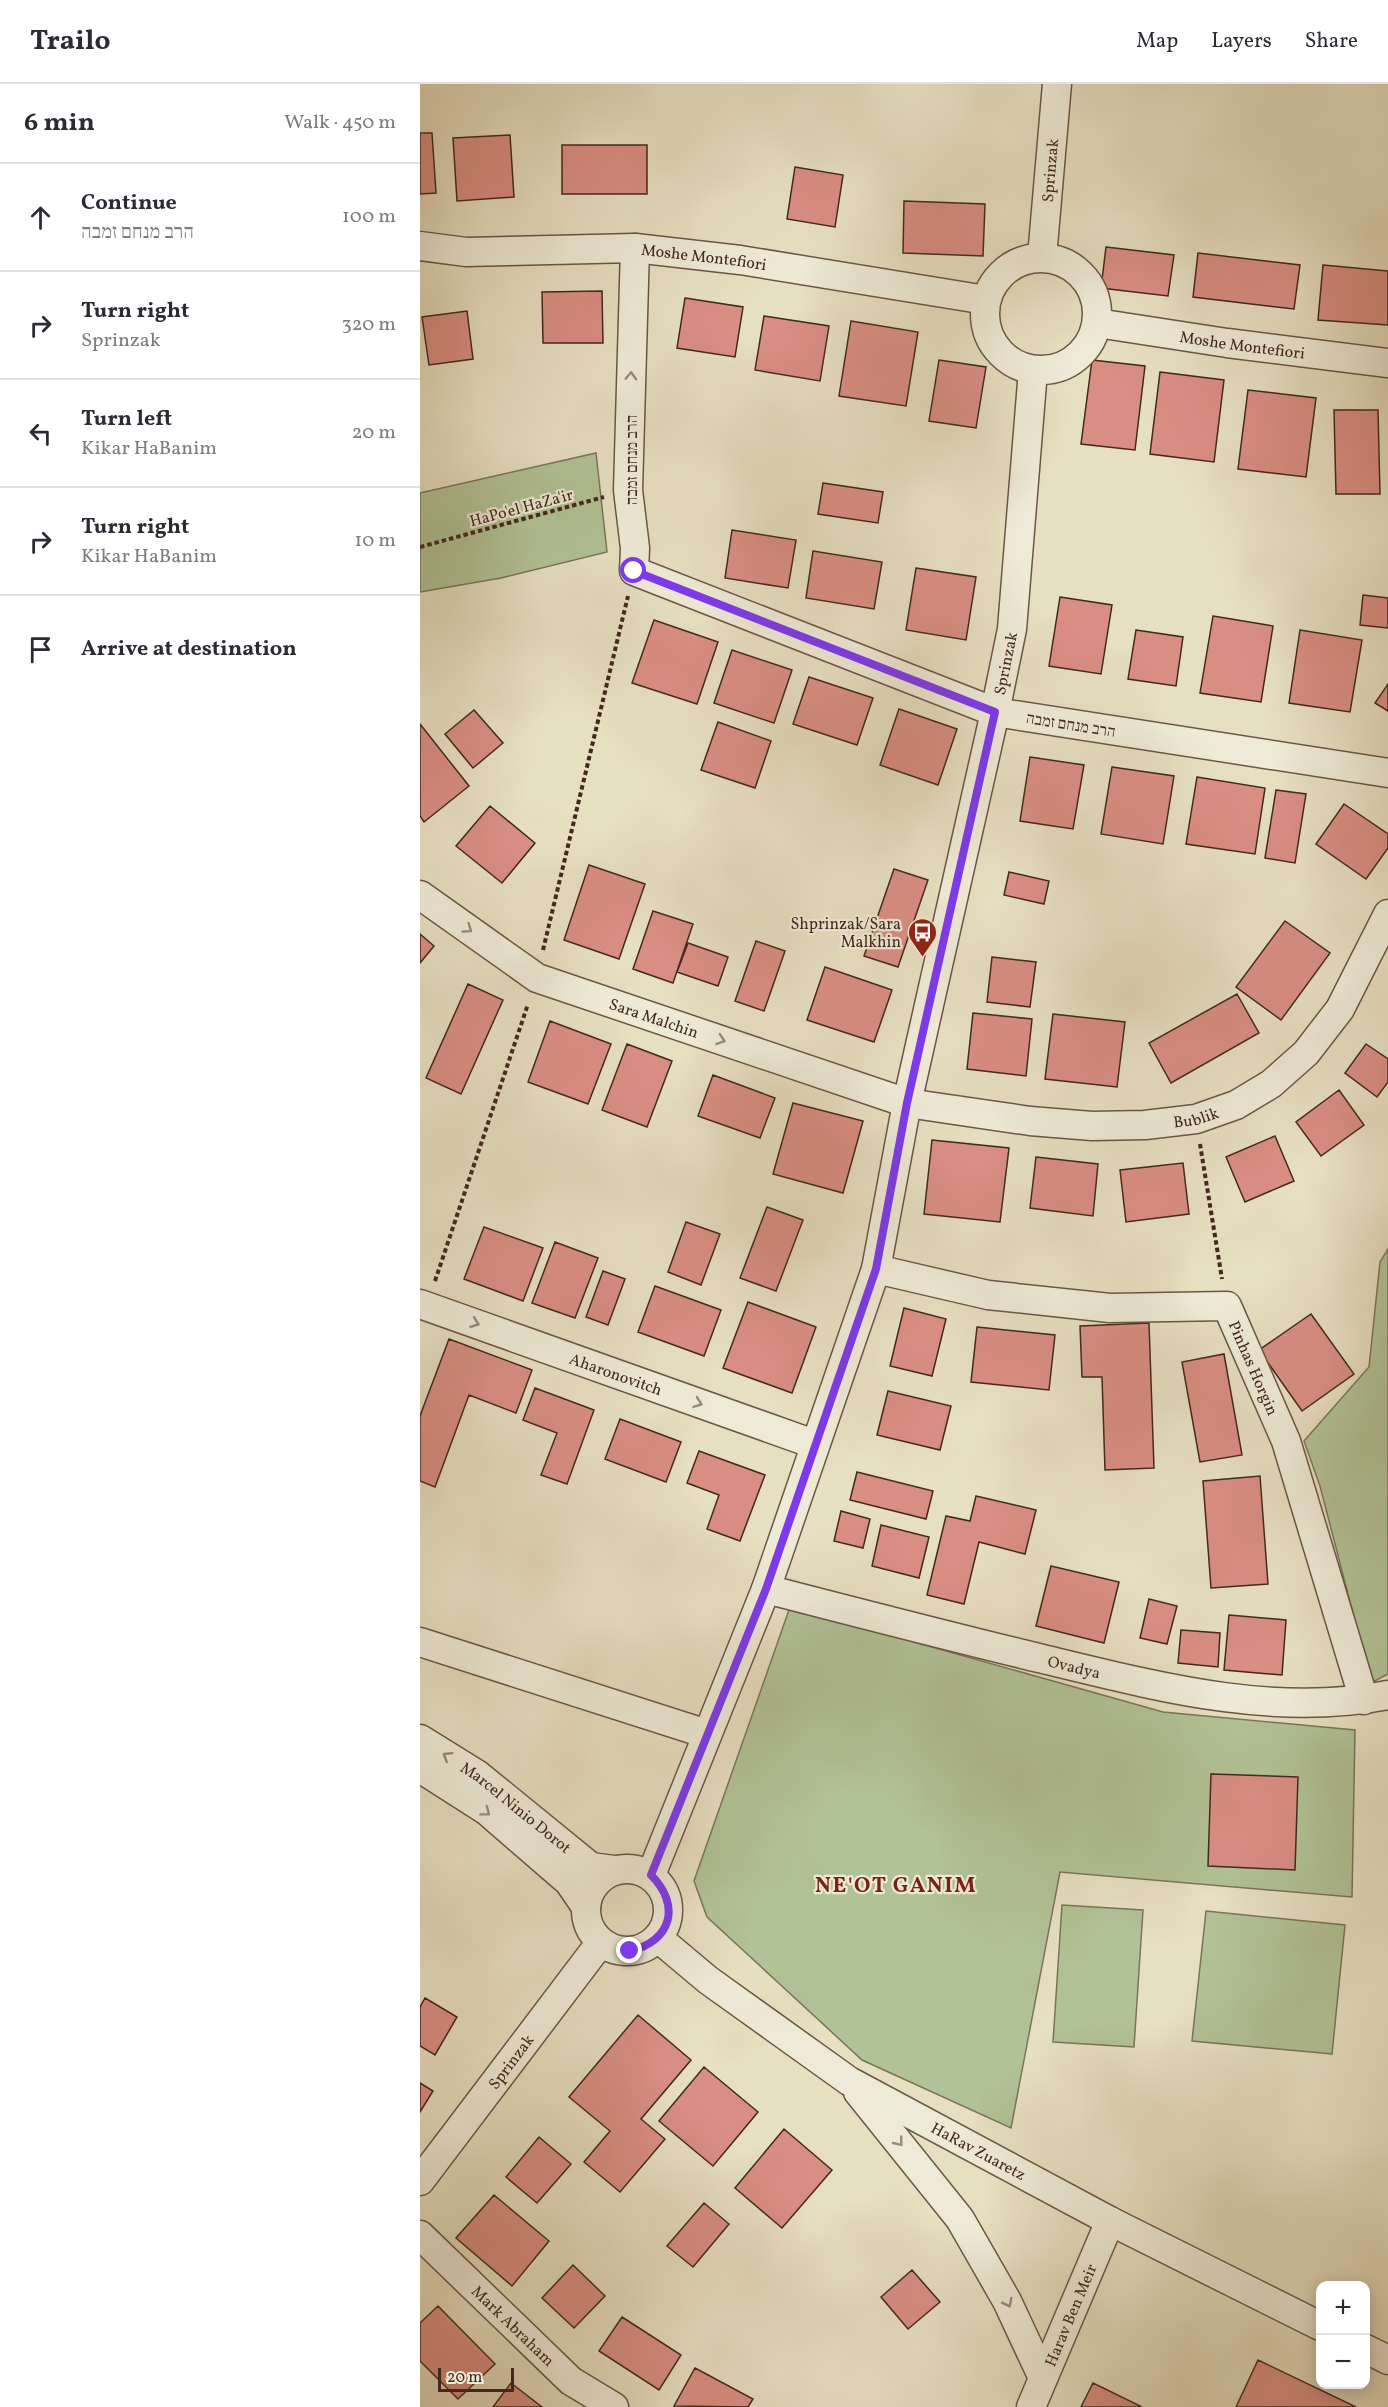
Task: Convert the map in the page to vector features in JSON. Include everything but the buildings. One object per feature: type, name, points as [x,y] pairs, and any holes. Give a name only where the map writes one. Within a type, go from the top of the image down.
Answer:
[{"type":"street","name":"Sprinzak","points":[[1042,257],[1058,84]]},
{"type":"street","name":"Moshe Montefiori","points":[[420,246],[466,252],[635,248],[740,260],[986,300]]},
{"type":"street","name":"הרב מנחם זמבה","points":[[635,248],[628,490],[635,548],[634,571],[995,712],[1388,773]]},
{"type":"street","points":[[1042,257],[1061,260],[1078,270],[1090,285],[1097,303],[1097,323],[1092,339],[1082,354],[1067,364],[1050,370],[1033,370],[1015,364],[1000,353],[989,337],[984,319],[986,300],[993,283],[1006,269],[1023,260],[1042,257]]},
{"type":"street","name":"Moshe Montefiori","points":[[1097,323],[1227,343],[1388,363]]},
{"type":"street","name":"Sprinzak","points":[[651,1875],[766,1589],[876,1269],[907,1103],[1012,629],[1033,370]]},
{"type":"street","name":"Sara Malchin","points":[[420,895],[537,978],[907,1103]]},
{"type":"street","name":"Bublik","points":[[907,1103],[1030,1121],[1092,1126],[1145,1125],[1196,1119],[1236,1104],[1271,1084],[1306,1053],[1340,1009],[1388,914]]},
{"type":"street","name":"Pinhas Horgin","points":[[876,1269],[988,1294],[1099,1306],[1227,1306],[1286,1441],[1376,1697]]},
{"type":"street","name":"Aharonovitch","points":[[420,1304],[814,1444]]},
{"type":"street","name":"Ovadya","points":[[766,1589],[1157,1687],[1233,1698],[1315,1704],[1376,1697]]},
{"type":"street","points":[[420,1642],[707,1734]]},
{"type":"street","name":"Marcel Ninio Dorot","points":[[420,1739],[478,1775],[591,1867],[614,1870]]},
{"type":"street","name":"Marcel Ninio Dorot","points":[[420,1768],[487,1811],[569,1882],[586,1907]]},
{"type":"street","points":[[633,1868],[651,1875],[661,1885],[668,1905],[666,1926],[658,1938],[646,1947],[630,1951],[614,1950],[601,1942],[592,1932],[587,1920],[588,1895],[594,1884],[614,1870],[633,1868]]},
{"type":"street","name":"HaRav Zuaretz","points":[[658,1938],[708,1980],[849,2081],[1110,2221],[1316,2324]]},
{"type":"street","name":"Sprinzak","points":[[420,2181],[601,1942]]},
{"type":"street","points":[[849,2081],[960,2219],[1007,2301],[1043,2378]]},
{"type":"street","name":"Harav Ben Meir","points":[[1031,2407],[1110,2221]]},
{"type":"street","name":"Mark Abraham","points":[[420,2235],[571,2381],[614,2407]]},
{"type":"street","points":[[1370,2351],[1388,2360]]},
{"type":"path","name":"HaPo'el HaZa'ir","points":[[420,547],[628,490]]},
{"type":"path","points":[[1196,1119],[1227,1306]]},
{"type":"green space","points":[[596,453],[607,552],[501,578],[420,592],[420,493]]},
{"type":"green space","points":[[1388,1249],[1388,1674],[1371,1683],[1320,1486],[1304,1441],[1369,1367],[1380,1262]]},
{"type":"green space","points":[[790,1607],[1163,1712],[1355,1730],[1352,1897],[1060,1872],[1011,2128],[862,2060],[707,1917],[694,1881]]},
{"type":"green space","points":[[1062,1905],[1143,1910],[1134,2047],[1053,2042]]},
{"type":"green space","points":[[1206,1911],[1345,1925],[1332,2054],[1192,2041]]},
{"type":"place","name":"Shprinzak/Sara Malkhin","points":[[922,958]]},
{"type":"district","name":"NE'OT GANIM","points":[[896,1884]]},
{"type":"route","points":[[630,1951],[646,1947],[658,1938],[666,1926],[669,1912],[668,1898],[661,1885],[651,1875],[766,1589],[876,1269],[907,1103],[995,712],[634,571]]}]
